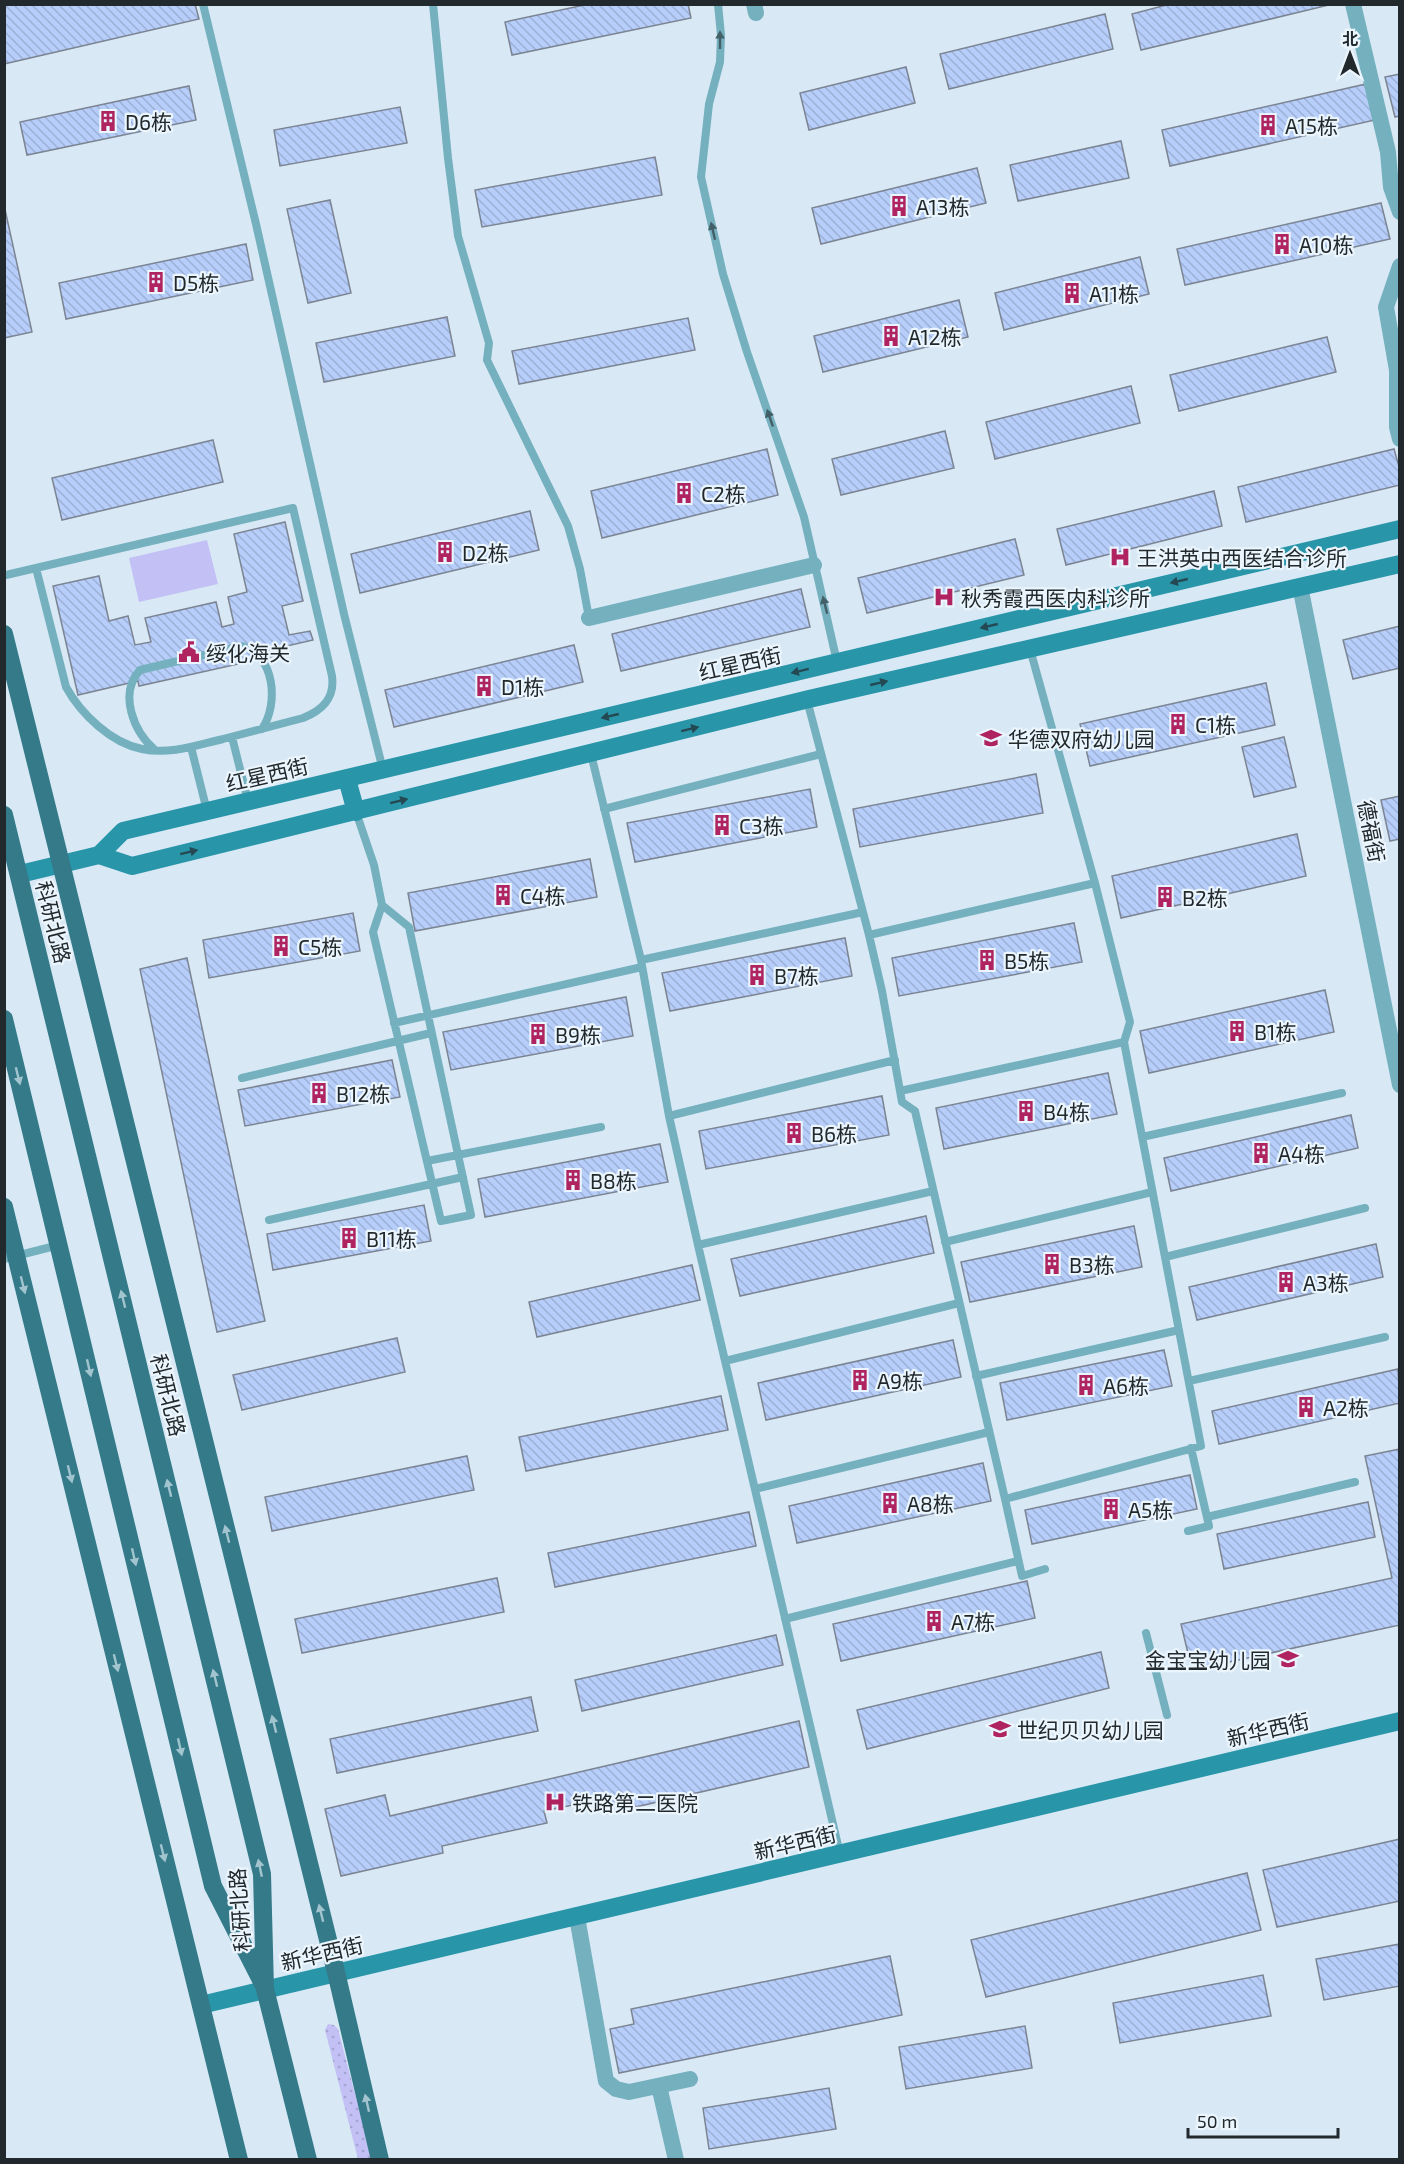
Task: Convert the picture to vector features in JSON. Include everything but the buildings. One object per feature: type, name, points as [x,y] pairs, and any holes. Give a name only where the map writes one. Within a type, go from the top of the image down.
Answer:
[{"type":"main road","name":"红星西街","points":[[99,855],[123,831],[1400,529]]},
{"type":"main road","points":[[1292,554],[1300,586]]},
{"type":"main road","points":[[20,874],[99,855],[132,866],[807,699],[1400,564]]},
{"type":"main road","points":[[4,634],[336,1972],[380,2160]]},
{"type":"main road","points":[[831,663],[832,694]]},
{"type":"main road","points":[[347,779],[356,812]]},
{"type":"main road","name":"科研北路","points":[[4,814],[262,1874],[265,1989],[308,2160]]},
{"type":"main road","name":"科研北路","points":[[4,1019],[213,1886],[265,1989]]},
{"type":"main road","points":[[4,1208],[10,1257],[239,2160]]},
{"type":"main road","name":"新华西街","points":[[201,2005],[1400,1721]]},
{"type":"street","points":[[1353,4],[1388,152],[1391,187],[1400,212]]},
{"type":"street","points":[[1400,266],[1386,307],[1398,370],[1396,427],[1400,439]]},
{"type":"street","points":[[589,618],[814,565]]},
{"type":"street","name":"德福街","points":[[1300,586],[1400,1085]]},
{"type":"street","points":[[577,1917],[606,2080],[616,2089],[629,2092],[690,2079]]},
{"type":"street","points":[[659,2086],[676,2160]]},
{"type":"lane","points":[[203,4],[259,235],[344,614],[383,770]]},
{"type":"lane","points":[[433,4],[447,152],[458,236],[489,343],[487,360],[568,526],[580,569],[589,618]]},
{"type":"lane","points":[[718,4],[720,62],[709,104],[700,177],[723,274],[747,352],[804,517],[831,663]]},
{"type":"lane","points":[[6,575],[293,508],[333,686],[331,696],[316,712],[262,729],[170,751],[141,749],[111,734],[96,723],[73,700],[66,687],[36,568]]},
{"type":"lane","points":[[155,751],[141,735],[132,715],[130,695],[136,675],[140,670],[242,646],[257,654],[268,671],[271,682],[269,715],[262,729]]},
{"type":"lane","points":[[1005,1499],[1201,1446],[1124,1042],[1130,1022],[1095,883],[1030,649]]},
{"type":"lane","points":[[807,699],[869,935],[882,991],[902,1102],[915,1111],[1022,1576],[1045,1569]]},
{"type":"lane","points":[[232,737],[248,801]]},
{"type":"lane","points":[[191,747],[207,811]]},
{"type":"lane","points":[[591,754],[641,964],[669,1116],[698,1245],[840,1854]]},
{"type":"lane","points":[[604,809],[821,754]]},
{"type":"lane","points":[[356,812],[374,865],[382,905],[373,932],[441,1221],[471,1215],[409,927],[382,905]]},
{"type":"lane","points":[[869,935],[1095,883]]},
{"type":"lane","points":[[394,1023],[863,912]]},
{"type":"lane","points":[[242,1078],[431,1033]]},
{"type":"lane","points":[[900,1091],[1124,1042]]},
{"type":"lane","points":[[669,1116],[894,1060]]},
{"type":"lane","points":[[1142,1137],[1342,1093]]},
{"type":"lane","points":[[427,1161],[601,1127]]},
{"type":"lane","points":[[268,1221],[463,1177]]},
{"type":"lane","points":[[698,1245],[933,1191]]},
{"type":"lane","points":[[945,1242],[1152,1192]]},
{"type":"lane","points":[[1165,1257],[1365,1208]]},
{"type":"lane","points":[[10,1257],[59,1245]]},
{"type":"lane","points":[[725,1360],[959,1303]]},
{"type":"lane","points":[[976,1376],[1179,1330]]},
{"type":"lane","points":[[1189,1382],[1385,1337]]},
{"type":"lane","points":[[755,1489],[989,1432]]},
{"type":"lane","points":[[1188,1531],[1209,1526],[1191,1448]]},
{"type":"lane","points":[[1207,1517],[1355,1482]]},
{"type":"lane","points":[[785,1619],[1018,1561]]},
{"type":"lane","points":[[1146,1633],[1167,1715]]},
{"type":"shaded area","points":[[207,540],[218,584],[139,602],[129,558]]},
{"type":"shaded area","points":[[328,2024],[338,2029],[372,2159],[358,2159],[325,2030]]},
{"type":"place","name":"D6栋","points":[[108,121]]},
{"type":"place","name":"A15栋","points":[[1268,125]]},
{"type":"place","name":"A13栋","points":[[899,206]]},
{"type":"place","name":"A10栋","points":[[1282,244]]},
{"type":"place","name":"D5栋","points":[[156,282]]},
{"type":"place","name":"A11栋","points":[[1072,293]]},
{"type":"place","name":"A12栋","points":[[891,336]]},
{"type":"place","name":"C2栋","points":[[684,493]]},
{"type":"place","name":"D2栋","points":[[445,552]]},
{"type":"place","name":"王洪英中西医结合诊所","points":[[1120,557]]},
{"type":"place","name":"秋秀霞西医内科诊所","points":[[944,597]]},
{"type":"place","name":"绥化海关","points":[[189,652]]},
{"type":"place","name":"D1栋","points":[[484,686]]},
{"type":"place","name":"C1栋","points":[[1178,724]]},
{"type":"place","name":"华德双府幼儿园","points":[[991,738]]},
{"type":"place","name":"C3栋","points":[[722,825]]},
{"type":"place","name":"C4栋","points":[[503,895]]},
{"type":"place","name":"B2栋","points":[[1165,897]]},
{"type":"place","name":"C5栋","points":[[281,946]]},
{"type":"place","name":"B5栋","points":[[987,960]]},
{"type":"place","name":"B7栋","points":[[757,975]]},
{"type":"place","name":"B1栋","points":[[1237,1031]]},
{"type":"place","name":"B9栋","points":[[538,1034]]},
{"type":"place","name":"B12栋","points":[[319,1093]]},
{"type":"place","name":"B4栋","points":[[1026,1111]]},
{"type":"place","name":"B6栋","points":[[794,1133]]},
{"type":"place","name":"A4栋","points":[[1261,1153]]},
{"type":"place","name":"B8栋","points":[[573,1180]]},
{"type":"place","name":"B11栋","points":[[349,1238]]},
{"type":"place","name":"B3栋","points":[[1052,1264]]},
{"type":"place","name":"A3栋","points":[[1286,1282]]},
{"type":"place","name":"A9栋","points":[[860,1380]]},
{"type":"place","name":"A6栋","points":[[1086,1385]]},
{"type":"place","name":"A2栋","points":[[1306,1407]]},
{"type":"place","name":"A8栋","points":[[890,1503]]},
{"type":"place","name":"A5栋","points":[[1111,1509]]},
{"type":"place","name":"A7栋","points":[[934,1621]]},
{"type":"place","name":"金宝宝幼儿园","points":[[1288,1659]]},
{"type":"place","name":"世纪贝贝幼儿园","points":[[1000,1729]]},
{"type":"place","name":"铁路第二医院","points":[[555,1802]]}]
